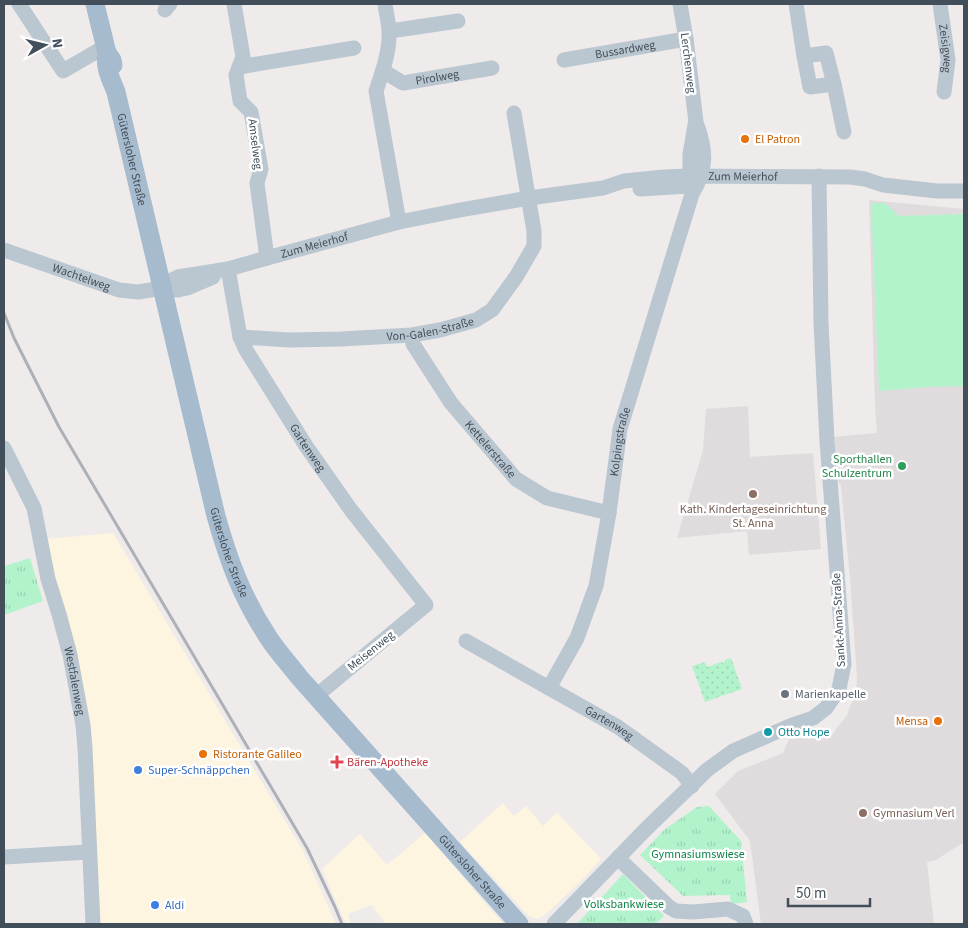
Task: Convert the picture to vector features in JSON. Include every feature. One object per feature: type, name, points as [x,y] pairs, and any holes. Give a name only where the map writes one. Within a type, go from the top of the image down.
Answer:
[{"type":"main road","name":"Gütersloher Straße","points":[[95,4],[106,49],[112,60],[116,92],[216,516],[235,576],[269,639],[299,676],[519,924]]},
{"type":"street","points":[[19,4],[63,71],[106,49]]},
{"type":"street","name":"Amselweg","points":[[234,4],[243,57],[236,75],[240,102],[251,112],[261,170],[257,183],[267,258]]},
{"type":"street","points":[[385,4],[390,31],[383,71],[376,91],[399,222]]},
{"type":"street","name":"Lerchenweg","points":[[680,4],[696,122],[703,148],[704,165],[694,184]]},
{"type":"street","points":[[796,4],[810,87],[834,84]]},
{"type":"street","name":"Zeisigweg","points":[[940,4],[948,60],[944,92]]},
{"type":"street","points":[[390,31],[458,21]]},
{"type":"street","name":"Bussardweg","points":[[564,60],[686,39]]},
{"type":"street","points":[[239,66],[354,48]]},
{"type":"street","points":[[804,56],[826,53],[844,132]]},
{"type":"street","name":"Pirolweg","points":[[383,71],[403,83],[492,68]]},
{"type":"street","points":[[514,112],[528,198]]},
{"type":"street","name":"Zum Meierhof","points":[[162,288],[168,282],[178,277],[228,269],[399,222],[528,198],[603,188],[624,180],[664,177],[694,184],[865,179],[883,185],[937,191],[964,191]]},
{"type":"street","name":"Sankt-Anna-Straße","points":[[554,924],[644,830],[707,770],[733,751],[792,725],[813,718],[826,708],[839,690],[844,664],[828,458],[821,331],[819,181]]},
{"type":"street","name":"Kolpingstraße","points":[[549,688],[577,638],[596,586],[609,513],[620,429],[694,184]]},
{"type":"street","name":"Zum Meierhof","points":[[937,191],[964,199]]},
{"type":"street","name":"Von-Galen-Straße","points":[[240,337],[297,340],[412,335],[440,330],[476,320],[492,310],[534,246],[528,198]]},
{"type":"street","name":"Wachtelweg","points":[[4,250],[120,290],[138,292],[162,288]]},
{"type":"street","name":"Gartenweg","points":[[228,269],[240,337],[246,350],[306,446],[351,510],[426,605]]},
{"type":"street","name":"Kettelerstraße","points":[[412,335],[413,344],[450,403],[516,479],[547,498],[609,513]]},
{"type":"street","name":"Westfalenweg","points":[[4,448],[34,508],[48,579],[70,655],[83,725],[93,924]]},
{"type":"street","name":"Meisenweg","points":[[316,696],[426,605]]},
{"type":"street","name":"Gartenweg","points":[[466,640],[618,727],[682,773],[692,786]]},
{"type":"street","points":[[4,857],[89,852]]},
{"type":"street","points":[[618,858],[669,907],[676,911],[692,912],[728,909],[743,916],[746,924]]},
{"type":"shaded area","points":[[869,200],[964,209],[964,842],[936,860],[927,862],[934,924],[761,924],[750,841],[715,794],[738,771],[783,753],[789,739],[831,736],[847,715],[856,691],[857,678],[850,578],[841,486],[834,475],[833,437],[877,433]]},
{"type":"shaded area","name":"Kath. Kindertageseinrichtung St. Anna","points":[[748,406],[750,457],[813,453],[821,549],[749,555],[747,531],[677,538],[703,450],[706,409]]},
{"type":"shaded area","points":[[113,533],[303,851],[336,924],[97,924],[89,765],[46,539]]},
{"type":"shaded area","points":[[503,803],[514,816],[526,806],[543,826],[557,813],[601,859],[578,884],[542,917],[537,919],[529,916],[460,842]]},
{"type":"shaded area","points":[[425,833],[503,924],[386,924],[371,905],[348,914],[351,924],[346,924],[322,869],[360,834],[387,865]]},
{"type":"green space","points":[[871,203],[885,203],[899,216],[964,214],[964,386],[879,391]]},
{"type":"green space","points":[[30,558],[43,601],[4,615],[4,566]]},
{"type":"green space","points":[[731,658],[742,689],[705,702],[692,666],[705,662],[707,667],[721,662],[724,663],[725,660]]},
{"type":"green space","name":"Gymnasiumswiese","points":[[709,806],[741,841],[747,902],[731,904],[730,895],[683,896],[640,855],[665,829],[697,807]]},
{"type":"green space","name":"Volksbankwiese","points":[[623,874],[664,916],[655,924],[577,924]]},
{"type":"railway","points":[[4,313],[14,338],[59,427],[307,848],[342,924]]},
{"type":"place","name":"El Patron","points":[[745,139]]},
{"type":"place","name":"Sporthallen Schulzentrum","points":[[902,466]]},
{"type":"place","name":"Kath. Kindertageseinrichtung St. Anna","points":[[753,494]]},
{"type":"place","name":"Marienkapelle","points":[[785,694]]},
{"type":"place","name":"Mensa","points":[[938,721]]},
{"type":"place","name":"Otto Hope","points":[[768,732]]},
{"type":"place","name":"Ristorante Galileo","points":[[203,754]]},
{"type":"place","name":"Bären-Apotheke","points":[[337,762]]},
{"type":"place","name":"Super-Schnäppchen","points":[[138,770]]},
{"type":"place","name":"Gymnasium Verl","points":[[863,813]]},
{"type":"place","name":"Aldi","points":[[155,905]]}]
